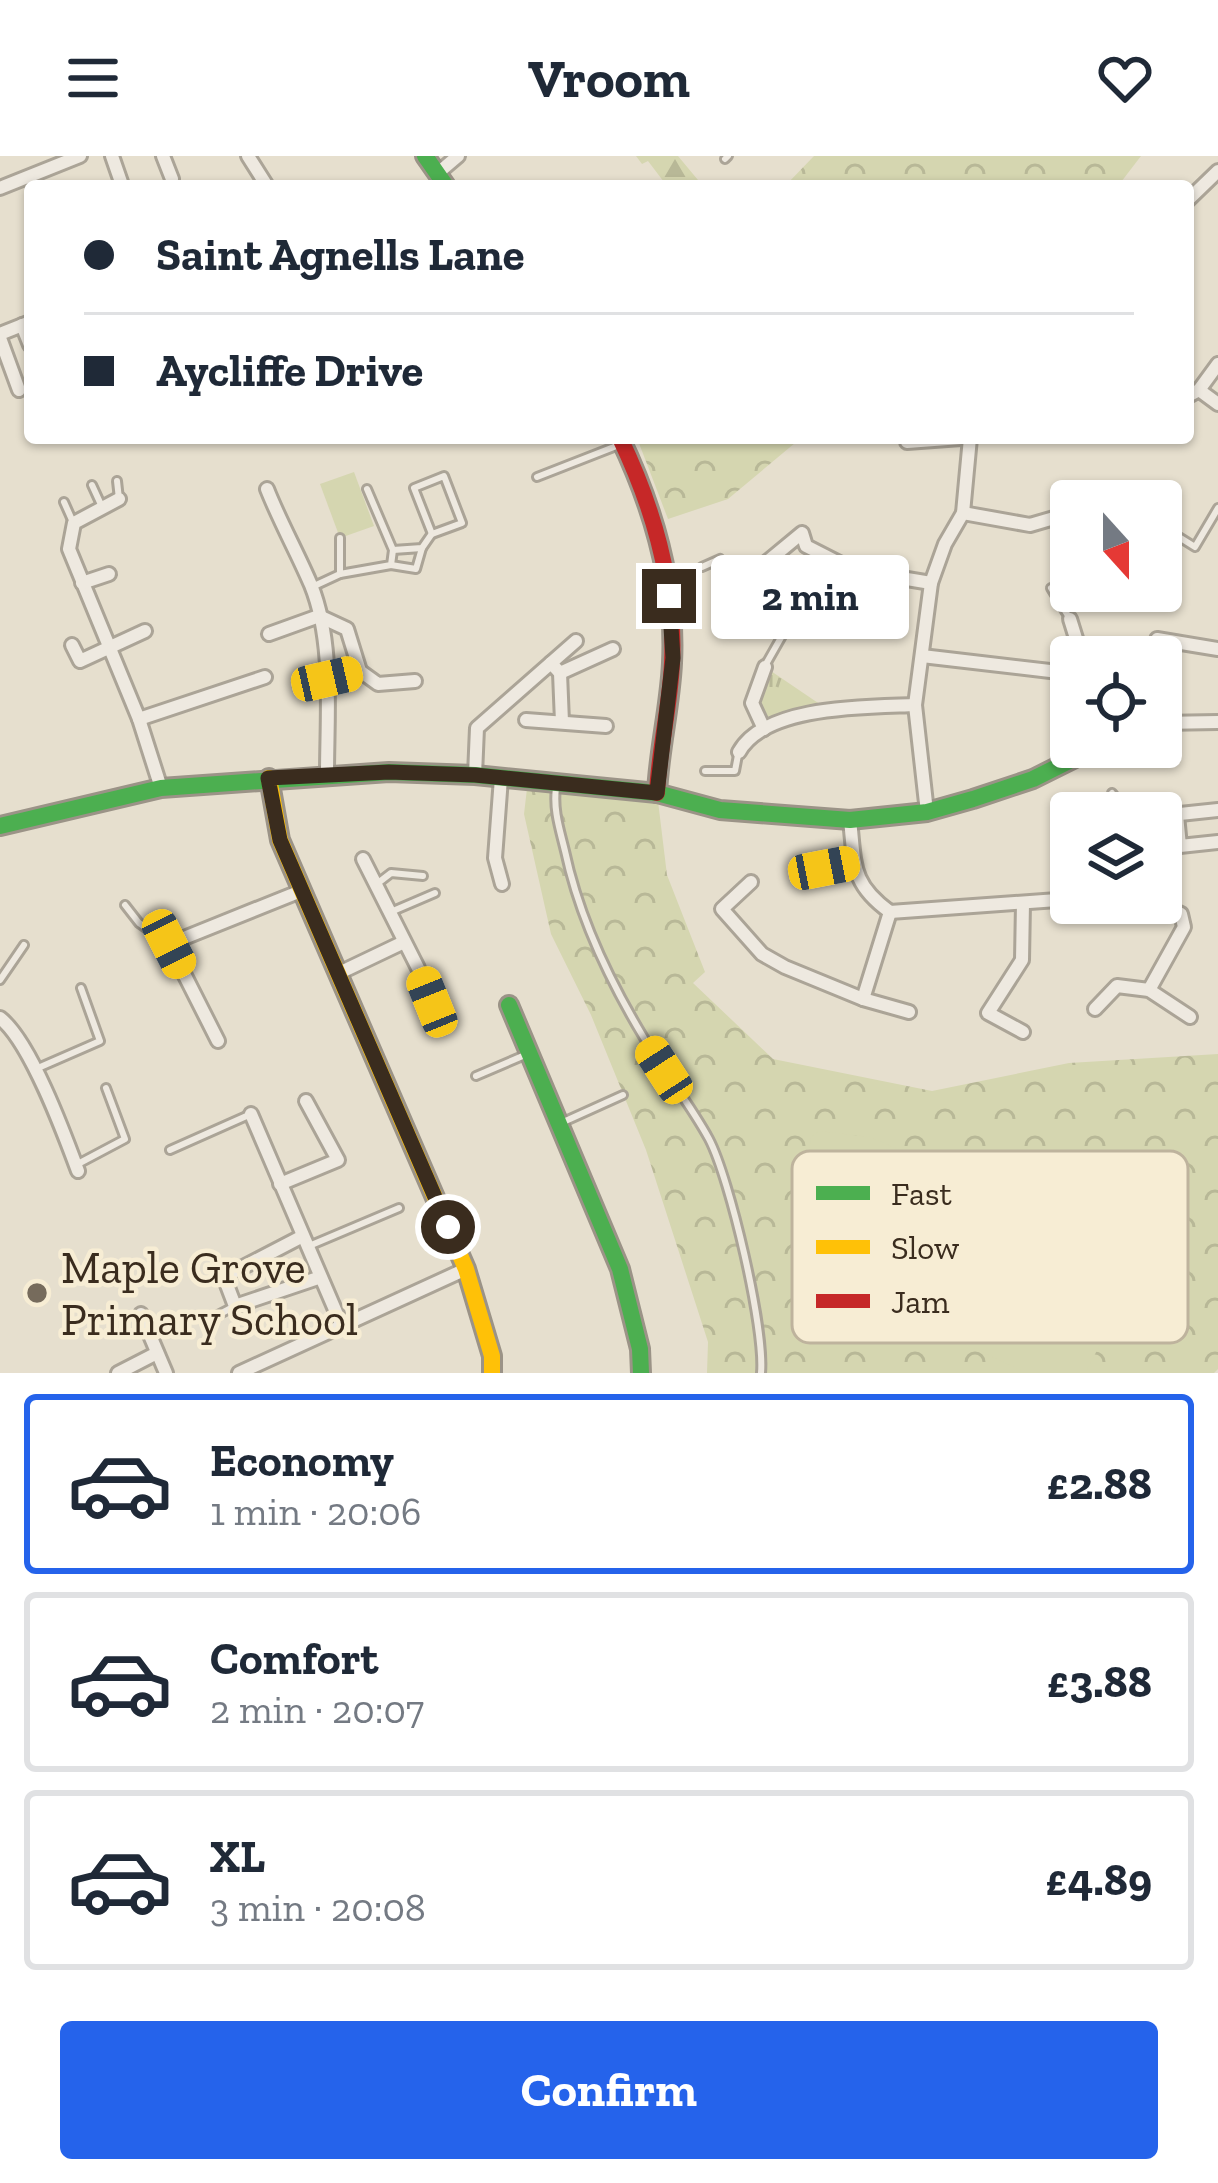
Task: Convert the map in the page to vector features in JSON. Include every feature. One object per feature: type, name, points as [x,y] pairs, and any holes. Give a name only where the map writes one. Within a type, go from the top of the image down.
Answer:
[{"type":"street","points":[[0,188],[80,156]]},
{"type":"street","points":[[163,156],[172,179]]},
{"type":"street","points":[[425,156],[442,179],[458,156]]},
{"type":"street","points":[[1194,194],[1218,171]]},
{"type":"street","points":[[0,336],[19,390]]},
{"type":"street","points":[[1218,364],[1194,393],[1218,404]]},
{"type":"street","points":[[622,444],[658,538],[669,596],[673,658],[657,793]]},
{"type":"street","points":[[927,812],[915,705],[931,583],[963,513],[965,444]]},
{"type":"street","points":[[267,489],[312,587],[319,616],[327,679],[327,774]]},
{"type":"street","points":[[119,500],[74,524],[69,549],[139,719],[161,788]]},
{"type":"street","points":[[963,513],[1030,525],[1050,519]]},
{"type":"street","points":[[750,576],[802,533],[806,547],[854,570],[931,583]]},
{"type":"street","points":[[82,584],[109,574]]},
{"type":"street","points":[[269,634],[319,616],[346,629],[360,671],[378,684],[416,681]]},
{"type":"street","points":[[1070,619],[1075,636]]},
{"type":"street","points":[[71,645],[80,661],[146,631]]},
{"type":"street","points":[[475,775],[477,728],[555,668],[575,641]]},
{"type":"street","points":[[1182,645],[1218,649]]},
{"type":"street","points":[[555,668],[613,649]]},
{"type":"street","points":[[922,656],[1050,667]]},
{"type":"street","points":[[555,668],[562,722]]},
{"type":"street","points":[[764,668],[752,703],[764,729]]},
{"type":"street","points":[[327,679],[360,671]]},
{"type":"street","points":[[139,719],[265,677]]},
{"type":"street","points":[[739,752],[742,744],[764,729],[827,709],[915,705]]},
{"type":"street","points":[[526,720],[606,726]]},
{"type":"street","points":[[1182,723],[1218,722]]},
{"type":"street","points":[[0,826],[161,788],[327,774],[475,775],[657,793],[720,810],[850,820],[927,812],[1055,768]]},
{"type":"street","points":[[268,778],[280,840],[466,1269],[492,1356],[492,1373]]},
{"type":"street","points":[[501,778],[495,858],[502,884]]},
{"type":"street","points":[[1182,814],[1218,810]]},
{"type":"street","points":[[850,820],[854,862],[866,895],[890,912],[1050,901]]},
{"type":"street","points":[[1182,846],[1218,842]]},
{"type":"street","points":[[363,860],[418,968]]},
{"type":"street","points":[[751,881],[722,909],[762,953],[863,999],[909,1012]]},
{"type":"street","points":[[218,1041],[169,944],[302,891]]},
{"type":"street","points":[[1023,903],[1022,960],[988,1013],[1023,1032]]},
{"type":"street","points":[[863,999],[890,912]]},
{"type":"street","points":[[1149,990],[1184,927],[1182,918]]},
{"type":"street","points":[[338,974],[404,942]]},
{"type":"street","points":[[1095,1009],[1117,986],[1149,990],[1190,1017]]},
{"type":"street","points":[[508,1005],[620,1269],[640,1349],[641,1373]]},
{"type":"street","points":[[0,1018],[35,1069],[77,1168]]},
{"type":"street","points":[[280,1184],[338,1160],[306,1101]]},
{"type":"street","points":[[251,1114],[342,1326]]},
{"type":"street","points":[[303,1242],[224,1277],[235,1306],[319,1278]]},
{"type":"street","points":[[239,1373],[466,1269]]},
{"type":"street","points":[[141,1314],[166,1373]]},
{"type":"street","points":[[118,1373],[157,1353]]},
{"type":"lane","points":[[537,477],[614,444]]},
{"type":"lane","points":[[312,587],[340,574],[391,566],[416,569],[432,534],[462,523],[444,476],[414,488],[432,534]]},
{"type":"lane","points":[[117,481],[119,500]]},
{"type":"lane","points":[[92,485],[103,510]]},
{"type":"lane","points":[[368,489],[393,550],[391,566]]},
{"type":"lane","points":[[64,502],[74,524]]},
{"type":"lane","points":[[1182,539],[1196,548],[1218,508]]},
{"type":"lane","points":[[340,538],[340,574]]},
{"type":"lane","points":[[393,550],[422,548]]},
{"type":"lane","points":[[702,567],[720,559],[733,577],[750,576]]},
{"type":"lane","points":[[1066,612],[1070,619]]},
{"type":"lane","points":[[764,668],[791,620]]},
{"type":"lane","points":[[705,771],[735,771],[739,752]]},
{"type":"lane","points":[[557,784],[554,803],[573,888],[592,938],[641,1034],[710,1142],[726,1187],[756,1315],[761,1373]]},
{"type":"lane","points":[[812,877],[824,868],[854,862]]},
{"type":"lane","points":[[375,885],[391,873],[423,876]]},
{"type":"lane","points":[[389,912],[435,893]]},
{"type":"lane","points":[[125,905],[169,944]]},
{"type":"lane","points":[[0,980],[24,945]]},
{"type":"lane","points":[[418,968],[432,1002]]},
{"type":"lane","points":[[35,1069],[100,1041],[81,988]]},
{"type":"lane","points":[[476,1076],[528,1053]]},
{"type":"lane","points":[[77,1168],[125,1139],[106,1088]]},
{"type":"lane","points":[[557,1124],[623,1095]]},
{"type":"lane","points":[[170,1150],[251,1114]]},
{"type":"lane","points":[[303,1242],[399,1208]]},
{"type":"lane","points":[[216,1316],[235,1306]]},
{"type":"green space","points":[[636,156],[678,156],[698,180],[662,180],[648,161],[642,164]]},
{"type":"green space","points":[[814,156],[1141,156],[1123,180],[791,180]]},
{"type":"green space","points":[[639,444],[794,444],[728,499],[668,519]]},
{"type":"green space","points":[[354,472],[374,526],[340,538],[320,484]]},
{"type":"green space","points":[[765,667],[827,709],[764,729],[752,703]]},
{"type":"green space","points":[[528,780],[657,793],[667,875],[705,972],[693,983],[773,1059],[932,1091],[1069,1063],[1218,1054],[1218,1369],[1214,1373],[707,1373],[708,1342],[646,1150],[591,1015],[551,934],[524,814]]},
{"type":"green space","points":[[819,1131],[870,1137],[902,1151],[809,1151],[811,1137]]},
{"type":"green space","points":[[962,1343],[1101,1343],[1085,1373],[1027,1373]]},
{"type":"traffic: fast","points":[[425,156],[442,180]]},
{"type":"traffic: fast","points":[[0,826],[161,788],[389,772],[475,775],[657,793],[720,810],[850,820],[927,812],[1055,768]]},
{"type":"traffic: fast","points":[[509,1005],[620,1269],[640,1349],[641,1373]]},
{"type":"traffic: slow","points":[[269,778],[280,840],[466,1269],[492,1356],[492,1373]]},
{"type":"traffic: jam","points":[[623,444],[652,520],[670,604],[671,679],[657,793]]},
{"type":"place","name":"Maple Grove Primary School","points":[[37,1293]]},
{"type":"route","points":[[448,1227],[280,840],[268,778],[389,772],[475,775],[657,793],[673,658],[669,596]]}]
